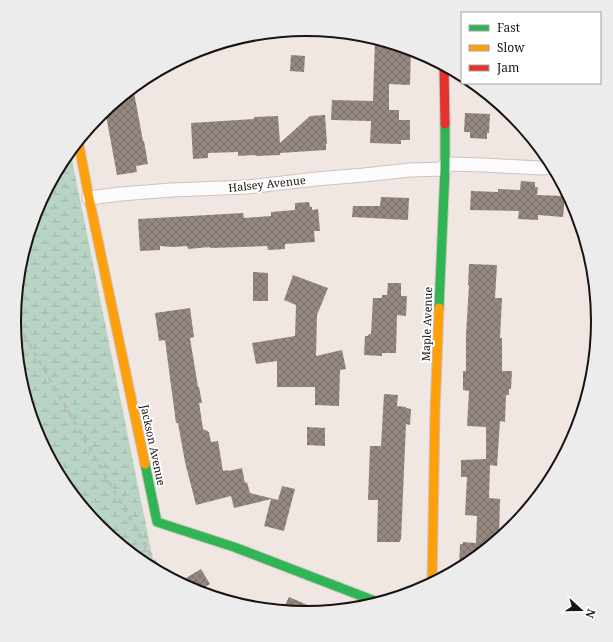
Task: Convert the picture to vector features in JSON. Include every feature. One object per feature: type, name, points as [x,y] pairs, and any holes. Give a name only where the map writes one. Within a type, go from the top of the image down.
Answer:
[{"type":"street","name":"Maple Avenue","points":[[432,577],[435,411],[445,166],[444,71]]},
{"type":"street","name":"Jackson Avenue","points":[[79,148],[157,522],[234,547],[370,599]]},
{"type":"street","name":"Halsey Avenue","points":[[89,198],[171,190],[248,187],[445,166],[484,165],[540,168],[547,167]]},
{"type":"green space","points":[[72,158],[153,561],[118,536],[92,509],[69,480],[50,447],[36,413],[26,377],[23,358],[21,321],[23,284],[26,265],[36,229],[50,195]]},
{"type":"building","points":[[375,44],[411,55],[410,85],[389,84],[389,110],[399,110],[399,120],[410,120],[410,140],[401,140],[401,144],[370,143],[371,121],[331,120],[332,100],[373,101]]},
{"type":"building","points":[[291,55],[305,56],[304,72],[290,71]]},
{"type":"building","points":[[134,93],[148,164],[136,166],[137,172],[117,175],[106,118]]},
{"type":"building","points":[[465,113],[490,114],[489,133],[487,133],[487,139],[470,138],[470,132],[464,132]]},
{"type":"building","points":[[325,115],[326,150],[256,156],[238,156],[238,152],[208,153],[208,158],[193,159],[191,123],[278,116],[280,143],[310,116]]},
{"type":"building","points":[[521,181],[535,182],[535,187],[538,187],[537,195],[563,196],[565,199],[563,217],[538,215],[538,220],[518,219],[519,211],[470,210],[471,191],[498,192],[498,189],[520,190]]},
{"type":"building","points":[[381,197],[409,198],[408,220],[352,217],[353,206],[380,206]]},
{"type":"building","points":[[309,202],[312,210],[318,209],[320,231],[314,231],[315,242],[285,244],[285,249],[268,250],[267,246],[188,249],[187,246],[160,246],[160,250],[140,251],[138,219],[243,213],[244,218],[271,216],[271,212],[295,210],[295,203]]},
{"type":"building","points":[[469,264],[497,265],[495,298],[502,298],[500,338],[502,338],[502,371],[512,371],[511,389],[509,389],[509,395],[506,395],[505,422],[500,421],[497,466],[490,465],[489,498],[500,499],[499,532],[480,548],[459,562],[460,544],[463,544],[463,542],[476,543],[477,516],[465,515],[467,477],[461,477],[461,460],[486,459],[486,427],[467,426],[469,391],[463,390],[463,371],[466,371]]},
{"type":"building","points":[[253,272],[268,273],[268,301],[253,301]]},
{"type":"building","points":[[293,275],[328,288],[317,315],[316,356],[342,350],[346,369],[340,370],[339,406],[315,405],[315,387],[277,387],[277,361],[256,364],[252,343],[295,336],[296,305],[284,300]]},
{"type":"building","points":[[388,283],[401,283],[401,296],[407,296],[406,316],[397,315],[396,353],[382,353],[382,356],[364,355],[365,336],[371,334],[373,298],[382,298],[382,295],[387,295]]},
{"type":"building","points":[[190,308],[194,337],[190,338],[202,403],[199,403],[203,429],[209,432],[211,442],[218,441],[223,471],[242,468],[245,483],[247,482],[250,493],[278,500],[282,486],[295,489],[284,531],[264,526],[271,499],[234,508],[231,496],[196,505],[185,462],[178,423],[176,423],[165,340],[159,341],[155,313]]},
{"type":"building","points":[[384,394],[398,395],[397,406],[411,409],[410,425],[406,424],[400,542],[377,542],[378,500],[368,500],[370,446],[381,446]]},
{"type":"building","points":[[307,427],[325,428],[325,446],[307,445]]},
{"type":"building","points":[[201,569],[210,584],[204,587],[188,581],[186,578]]},
{"type":"building","points":[[289,597],[310,606],[288,606],[285,606]]},
{"type":"railway","points":[[21,330],[155,563]]},
{"type":"traffic: fast","points":[[439,308],[445,169],[445,124]]},
{"type":"traffic: fast","points":[[145,464],[157,522],[234,547],[370,599]]},
{"type":"traffic: slow","points":[[79,148],[145,464]]},
{"type":"traffic: slow","points":[[432,577],[435,411],[439,308]]},
{"type":"traffic: jam","points":[[444,71],[445,124]]}]
